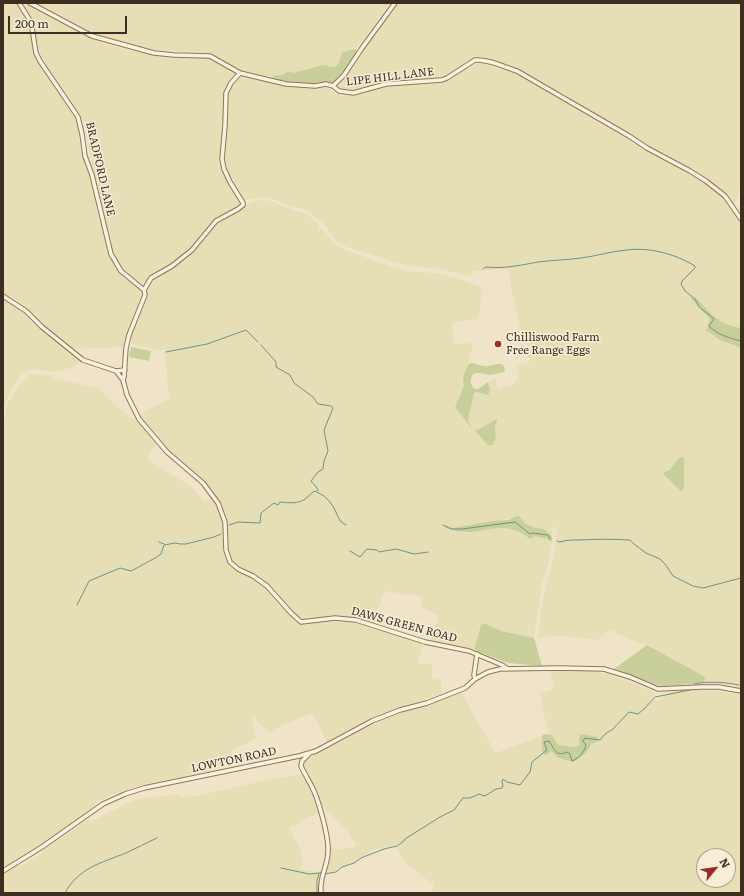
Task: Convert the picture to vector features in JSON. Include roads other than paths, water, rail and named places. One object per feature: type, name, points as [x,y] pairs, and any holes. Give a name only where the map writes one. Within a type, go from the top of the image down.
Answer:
[{"type":"street","name":"LIPE HILL LANE","points":[[30,3],[92,36],[154,53],[210,56],[240,73],[286,84],[309,86],[326,84],[333,86],[339,91],[353,92],[386,84],[442,80],[475,60],[481,60],[517,71],[706,181],[725,196],[741,219]]},
{"type":"street","points":[[333,86],[344,75],[395,3]]},
{"type":"street","name":"BRADFORD LANE","points":[[20,4],[31,22],[36,53],[40,61],[78,117],[85,156],[92,176],[111,254],[121,271],[144,290]]},
{"type":"street","points":[[122,380],[124,377],[129,335],[144,295],[144,290],[151,278],[172,266],[192,250],[216,220],[238,209],[243,203],[228,178],[222,159],[226,93],[231,83],[240,73]]},
{"type":"street","points":[[3,296],[26,311],[42,327],[83,360],[116,371],[125,370]]},
{"type":"street","name":"DAWS GREEN ROAD","points":[[116,371],[122,380],[127,395],[140,420],[166,452],[200,479],[218,504],[225,522],[226,550],[230,562],[238,570],[253,576],[267,586],[280,603],[302,622],[335,618],[356,620],[406,637],[469,651],[506,668],[604,669],[630,677],[658,689],[701,686],[719,687],[741,691]]},
{"type":"street","points":[[475,679],[474,675],[477,654]]},
{"type":"street","name":"LOWTON ROAD","points":[[3,871],[42,847],[99,807],[126,794],[144,788],[316,751],[372,721],[465,688],[475,679],[488,672],[506,668]]},
{"type":"street","points":[[301,764],[309,753]]},
{"type":"street","points":[[292,757],[301,764],[303,772],[314,791],[328,840],[328,858],[326,868],[322,875],[321,893]]},
{"type":"waterway","points":[[483,269],[486,267],[506,267],[581,258],[616,251],[636,249],[662,252],[695,266],[695,268],[682,281],[681,284],[685,291],[695,299],[699,307],[714,319],[709,326],[712,329],[724,336],[741,341]]},
{"type":"waterway","points":[[166,352],[207,344],[246,330],[258,342]]},
{"type":"waterway","points":[[261,345],[276,362],[276,367],[290,375],[294,383],[313,397],[318,404],[331,406],[333,408],[324,430],[328,451],[323,469],[318,472],[311,481],[318,491]]},
{"type":"waterway","points":[[229,525],[238,522],[260,523],[261,513],[274,503],[278,505],[280,502],[299,502],[315,491],[324,496],[330,502],[340,521],[346,525]]},
{"type":"waterway","points":[[443,525],[451,529],[462,529],[515,522],[530,534],[548,535],[550,539]]},
{"type":"waterway","points":[[77,605],[89,581],[120,568],[131,571],[161,554],[164,545],[175,543],[186,544],[221,534]]},
{"type":"waterway","points":[[557,541],[598,539],[630,540],[646,553],[660,559],[673,576],[693,586],[703,588],[741,578]]},
{"type":"waterway","points":[[159,542],[164,544]]},
{"type":"waterway","points":[[350,551],[360,557],[367,549],[377,550],[379,552],[396,549],[414,554],[428,552]]},
{"type":"waterway","points":[[694,684],[716,682],[739,685]]},
{"type":"waterway","points":[[325,874],[336,872],[342,867],[354,863],[361,858],[384,849],[397,846],[405,839],[454,810],[463,798],[470,798],[479,794],[485,796],[496,789],[502,788],[503,779],[507,782],[520,785],[530,772],[532,762],[547,750],[544,742],[549,741],[554,750],[560,754],[567,752],[570,754],[572,761],[583,753],[586,745],[583,741],[585,738],[600,740],[629,712],[638,714],[655,697],[690,690]]},
{"type":"waterway","points":[[65,893],[76,878],[91,867],[126,853],[157,838]]},
{"type":"waterway","points":[[281,868],[309,874],[321,873]]},
{"type":"waterway","points":[[317,893],[317,880],[319,874]]},
{"type":"place","name":"Chilliswood Farm Free Range Eggs","points":[[498,344]]}]
